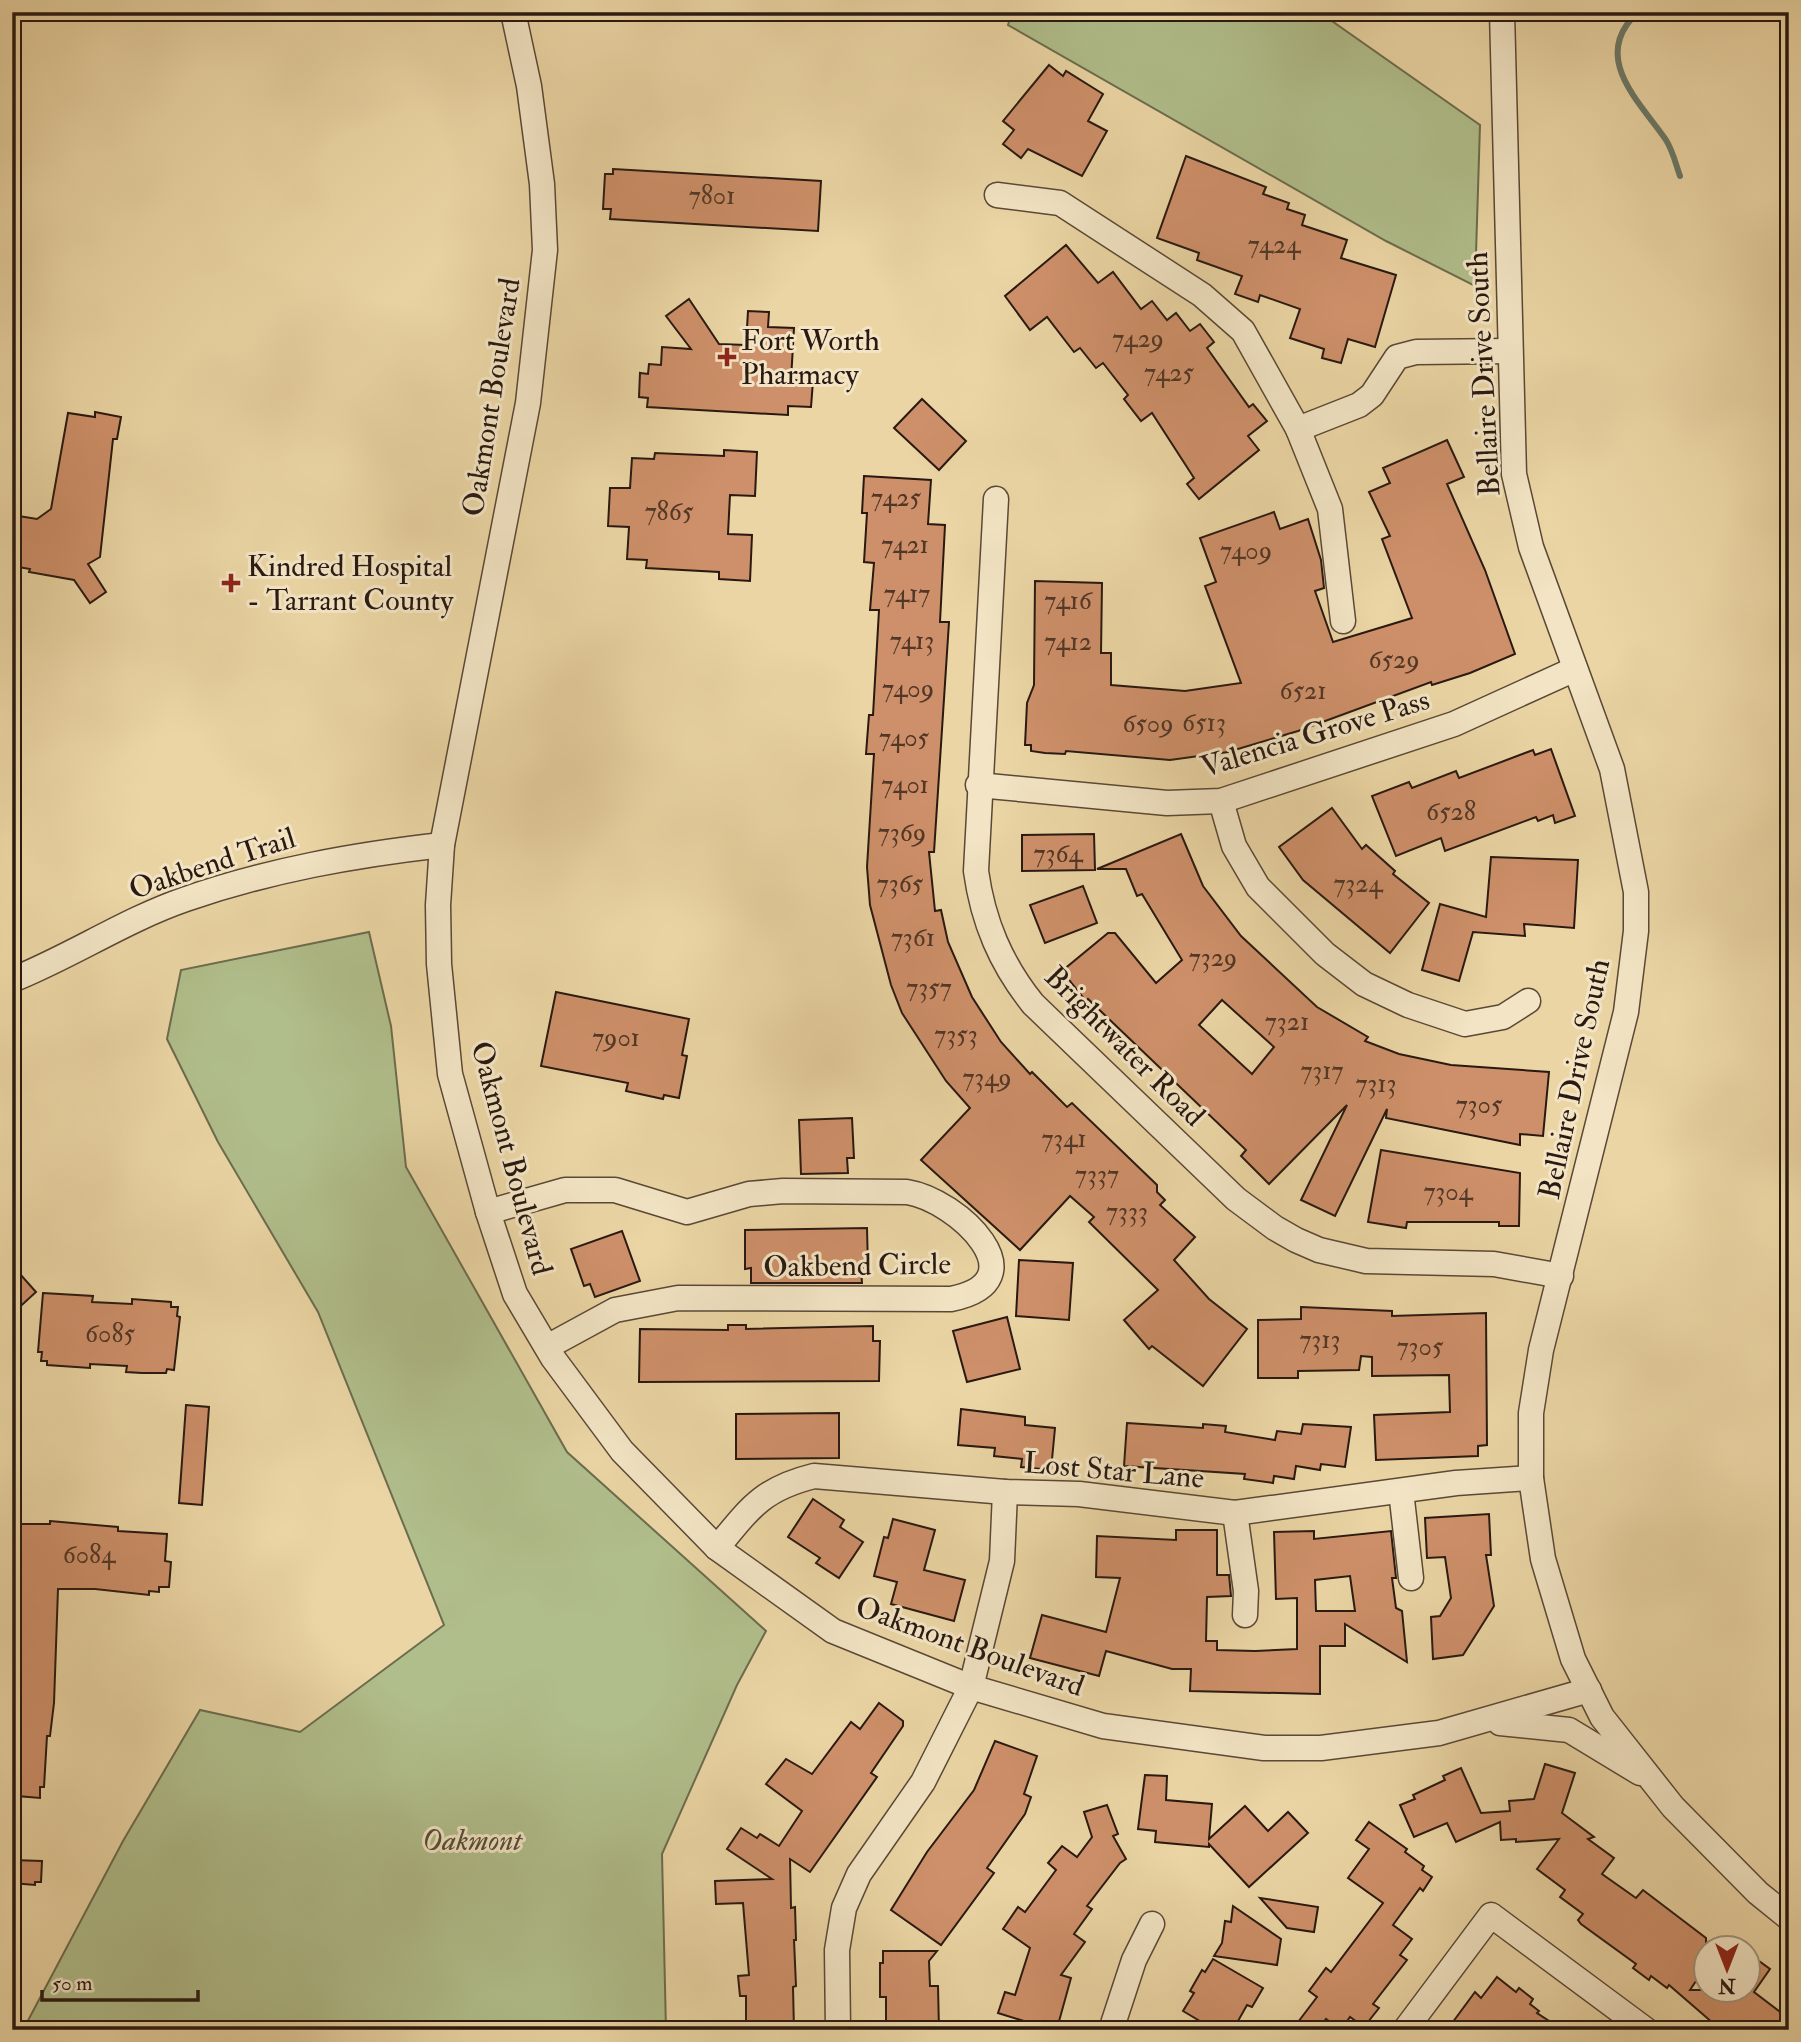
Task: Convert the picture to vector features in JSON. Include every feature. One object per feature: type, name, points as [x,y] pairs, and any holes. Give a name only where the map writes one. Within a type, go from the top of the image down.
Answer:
[{"type":"street","name":"Oakmont Boulevard","points":[[513,12],[529,86],[542,184],[545,250],[543,278],[528,403],[442,845],[438,905],[443,1014],[450,1074],[488,1212],[515,1294],[547,1347],[622,1451],[717,1548],[833,1631],[971,1687],[1103,1726],[1264,1748],[1321,1748],[1440,1733],[1489,1722],[1589,1690]]},
{"type":"street","name":"Bellaire Drive South","points":[[1502,12],[1514,474],[1531,547],[1612,769],[1636,891],[1636,931],[1626,1012],[1541,1350],[1531,1413],[1531,1478],[1543,1559],[1555,1606],[1602,1717],[1673,1807],[1758,1893],[1789,1918]]},
{"type":"street","points":[[997,195],[1060,203],[1202,295],[1243,331],[1298,429],[1330,509],[1343,621]]},
{"type":"street","points":[[1298,429],[1320,418],[1359,405],[1372,395],[1397,357],[1416,352],[1509,351]]},
{"type":"street","name":"Brightwater Road","points":[[996,499],[975,846],[980,895],[994,942],[1018,985],[1033,1004],[1254,1214],[1275,1228],[1319,1250],[1366,1261],[1494,1264],[1561,1276]]},
{"type":"street","name":"Valencia Grove Pass","points":[[978,785],[1167,803],[1221,801],[1454,724],[1576,669]]},
{"type":"street","points":[[1221,801],[1234,846],[1258,887],[1325,954],[1364,984],[1408,1005],[1465,1024],[1503,1017],[1528,1001]]},
{"type":"street","name":"Oakbend Trail","points":[[12,980],[102,934],[185,899],[280,870],[364,854],[442,845]]},
{"type":"street","name":"Oakbend Circle","points":[[488,1212],[565,1190],[615,1190],[687,1212],[749,1194],[783,1191],[907,1192],[922,1194],[949,1208],[981,1238],[991,1265],[989,1278],[982,1289],[961,1297],[678,1298],[615,1310],[547,1347]]},
{"type":"street","name":"Lost Star Lane","points":[[717,1548],[757,1500],[784,1484],[814,1476],[1005,1492],[1079,1493],[1235,1513],[1401,1491],[1531,1478]]},
{"type":"street","points":[[1401,1491],[1411,1577]]},
{"type":"street","points":[[838,2030],[838,1950],[844,1908],[859,1874],[923,1782],[971,1687],[1002,1561],[1005,1492]]},
{"type":"street","points":[[1235,1513],[1246,1591],[1245,1615]]},
{"type":"street","points":[[1489,1722],[1569,1730],[1652,1780]]},
{"type":"street","points":[[1405,2030],[1491,1915],[1646,2030]]},
{"type":"street","points":[[1111,2030],[1134,1960],[1152,1924]]},
{"type":"green space","points":[[1012,12],[1319,12],[1480,125],[1475,286],[1386,241],[1008,25]]},
{"type":"green space","name":"Oakmont","points":[[369,932],[391,1026],[406,1167],[567,1452],[766,1631],[737,1685],[662,1854],[666,2030],[23,2030],[123,1841],[200,1710],[300,1732],[444,1625],[318,1312],[218,1142],[167,1039],[181,970]]},
{"type":"building","points":[[1049,65],[1063,76],[1066,71],[1103,94],[1088,121],[1107,131],[1082,176],[1028,149],[1021,158],[1003,144],[1014,130],[1003,121]]},
{"type":"building","points":[[1186,156],[1266,187],[1263,194],[1289,203],[1287,209],[1305,215],[1302,225],[1347,240],[1341,258],[1396,275],[1375,347],[1348,339],[1341,363],[1322,358],[1324,349],[1290,338],[1300,309],[1260,295],[1258,302],[1235,294],[1242,276],[1197,260],[1199,253],[1157,238]]},
{"type":"building","points":[[613,169],[821,181],[818,231],[610,219],[611,209],[603,209],[605,174],[613,174]]},
{"type":"building","points":[[1066,245],[1098,283],[1113,272],[1141,309],[1152,301],[1167,320],[1176,313],[1190,331],[1200,324],[1214,342],[1207,348],[1249,407],[1253,404],[1267,421],[1248,436],[1259,450],[1199,499],[1187,484],[1194,478],[1152,413],[1141,421],[1124,399],[1128,395],[1103,363],[1096,368],[1080,348],[1074,352],[1047,317],[1030,330],[1005,296]]},
{"type":"building","name":"Fort Worth Pharmacy","points":[[689,299],[719,344],[746,345],[748,311],[769,312],[768,327],[794,328],[791,380],[813,381],[811,407],[788,406],[788,415],[647,407],[648,398],[639,397],[640,373],[648,374],[649,364],[661,365],[662,347],[691,349],[666,316]]},
{"type":"building","points":[[922,399],[966,441],[939,470],[894,428]]},
{"type":"building","points":[[95,412],[121,417],[117,439],[113,439],[100,557],[88,564],[106,592],[90,603],[74,580],[29,572],[30,569],[12,566],[12,515],[37,519],[51,509],[68,413],[95,417]]},
{"type":"building","points":[[1447,440],[1464,477],[1447,484],[1485,570],[1515,654],[1470,673],[1432,685],[1431,682],[1298,731],[1228,752],[1170,760],[1066,751],[1065,754],[1045,753],[1031,751],[1031,745],[1025,745],[1027,703],[1034,685],[1035,581],[1102,583],[1101,653],[1111,653],[1111,685],[1185,691],[1241,683],[1205,586],[1216,582],[1200,538],[1274,512],[1280,529],[1308,519],[1321,560],[1324,588],[1315,591],[1333,642],[1412,618],[1382,539],[1390,536],[1369,492],[1390,483],[1383,468]]},
{"type":"building","points":[[724,450],[757,452],[755,496],[730,495],[728,534],[752,535],[750,581],[719,579],[719,572],[646,568],[647,560],[627,559],[629,527],[608,526],[610,488],[630,488],[632,458],[654,459],[655,453],[724,456]]},
{"type":"building","points":[[864,476],[931,480],[928,524],[945,525],[940,622],[949,622],[934,852],[929,852],[935,911],[941,910],[948,942],[972,997],[1001,1042],[1030,1074],[1032,1072],[1067,1107],[1072,1103],[1157,1185],[1157,1192],[1165,1200],[1160,1205],[1195,1237],[1174,1260],[1209,1299],[1247,1329],[1203,1386],[1152,1346],[1149,1349],[1124,1320],[1158,1290],[1089,1222],[1094,1217],[1070,1196],[1020,1250],[921,1160],[970,1108],[946,1081],[902,1013],[891,985],[870,905],[867,867],[874,754],[866,754],[869,715],[873,715],[879,610],[870,610],[874,563],[864,562],[867,513],[862,513]]},
{"type":"building","points":[[1551,749],[1575,816],[1555,823],[1553,815],[1538,821],[1536,817],[1445,851],[1441,838],[1396,856],[1372,796],[1409,782],[1412,788],[1456,771],[1459,778],[1533,750],[1535,755]]},
{"type":"building","points":[[1332,808],[1362,849],[1366,845],[1395,871],[1393,874],[1429,903],[1390,953],[1303,880],[1279,847]]},
{"type":"building","points":[[1094,834],[1095,870],[1022,871],[1022,835]]},
{"type":"building","points":[[1181,834],[1203,886],[1241,936],[1317,1007],[1368,1037],[1365,1041],[1399,1054],[1451,1065],[1549,1072],[1543,1136],[1520,1134],[1520,1145],[1386,1118],[1387,1109],[1335,1216],[1301,1200],[1347,1105],[1269,1184],[1241,1156],[1246,1150],[1088,999],[1086,1001],[1062,971],[1108,933],[1115,933],[1156,983],[1182,960],[1142,894],[1137,896],[1126,869],[1097,869]],"holes":[[[1222,1000],[1274,1047],[1252,1074],[1199,1025]]]},
{"type":"building","points":[[1491,857],[1578,860],[1574,928],[1524,924],[1525,936],[1473,932],[1459,981],[1422,970],[1440,904],[1486,917]]},
{"type":"building","points":[[1083,886],[1097,923],[1045,943],[1030,905]]},
{"type":"building","points":[[556,992],[689,1019],[682,1055],[687,1056],[679,1098],[664,1095],[663,1099],[626,1091],[628,1083],[541,1066]]},
{"type":"building","points":[[852,1118],[854,1158],[847,1158],[848,1173],[801,1174],[799,1120]]},
{"type":"building","points":[[1381,1150],[1520,1173],[1519,1226],[1499,1226],[1499,1222],[1407,1222],[1406,1228],[1368,1222]]},
{"type":"building","points":[[867,1228],[868,1268],[861,1268],[862,1283],[751,1283],[751,1268],[745,1269],[745,1230]]},
{"type":"building","points":[[622,1231],[640,1281],[595,1297],[590,1284],[584,1286],[571,1249]]},
{"type":"building","points":[[1019,1260],[1073,1263],[1069,1320],[1016,1316]]},
{"type":"building","points":[[12,1265],[36,1292],[12,1314]]},
{"type":"building","points":[[43,1293],[93,1296],[92,1302],[132,1304],[132,1299],[171,1302],[171,1307],[178,1307],[177,1316],[180,1317],[174,1370],[167,1369],[166,1373],[142,1373],[126,1372],[127,1366],[90,1364],[90,1368],[47,1365],[47,1361],[41,1361],[42,1352],[38,1352]]},
{"type":"building","points":[[1301,1307],[1392,1311],[1392,1316],[1486,1313],[1487,1445],[1478,1446],[1478,1456],[1376,1460],[1374,1415],[1450,1412],[1449,1375],[1372,1376],[1372,1357],[1361,1356],[1359,1370],[1298,1371],[1298,1378],[1258,1378],[1258,1320],[1301,1319]]},
{"type":"building","points":[[1007,1317],[1020,1369],[967,1382],[953,1331]]},
{"type":"building","points":[[728,1325],[746,1325],[746,1329],[873,1326],[873,1341],[880,1341],[879,1381],[639,1382],[640,1329],[728,1330]]},
{"type":"building","points":[[186,1405],[209,1407],[202,1505],[179,1503]]},
{"type":"building","points":[[961,1409],[1025,1417],[1025,1425],[1055,1428],[1051,1470],[1021,1467],[1022,1459],[994,1456],[995,1448],[958,1445]]},
{"type":"building","points":[[839,1413],[839,1458],[736,1459],[736,1414]]},
{"type":"building","points":[[1127,1423],[1203,1428],[1203,1424],[1226,1426],[1225,1432],[1275,1440],[1277,1431],[1301,1434],[1303,1424],[1351,1427],[1345,1467],[1321,1464],[1320,1470],[1296,1466],[1294,1479],[1274,1476],[1273,1483],[1244,1479],[1245,1474],[1124,1466]]},
{"type":"building","points":[[813,1499],[844,1520],[840,1527],[863,1542],[839,1578],[816,1563],[820,1558],[788,1537]]},
{"type":"building","points":[[1489,1514],[1491,1555],[1486,1555],[1494,1606],[1463,1655],[1433,1659],[1431,1617],[1440,1616],[1451,1598],[1445,1557],[1427,1558],[1425,1518]]},
{"type":"building","points":[[893,1519],[935,1530],[924,1570],[965,1580],[954,1621],[891,1604],[897,1582],[874,1576],[884,1537],[888,1538]]},
{"type":"building","points":[[50,1521],[118,1527],[118,1531],[167,1534],[165,1561],[171,1562],[169,1587],[159,1587],[159,1592],[149,1591],[149,1595],[95,1589],[58,1589],[54,1703],[50,1736],[47,1736],[44,1787],[40,1787],[40,1798],[17,1796],[18,1777],[12,1777],[12,1524],[50,1524]]},
{"type":"building","points":[[1176,1530],[1217,1530],[1217,1575],[1229,1575],[1231,1596],[1207,1597],[1206,1641],[1217,1641],[1217,1650],[1255,1651],[1297,1649],[1297,1598],[1276,1599],[1274,1532],[1314,1531],[1314,1539],[1391,1531],[1396,1578],[1392,1578],[1396,1608],[1402,1611],[1407,1662],[1345,1624],[1345,1646],[1320,1646],[1320,1694],[1190,1691],[1191,1669],[1172,1669],[1106,1651],[1099,1676],[1030,1658],[1042,1615],[1106,1632],[1120,1578],[1096,1577],[1097,1536],[1176,1540]],"holes":[[[1350,1576],[1355,1611],[1316,1611],[1315,1580]]]},
{"type":"building","points":[[879,1703],[903,1721],[903,1726],[871,1773],[877,1777],[810,1872],[790,1859],[791,1908],[795,1907],[796,1940],[794,2030],[746,2030],[746,1996],[740,1996],[738,1976],[749,1975],[743,1903],[716,1904],[715,1881],[772,1879],[727,1849],[741,1828],[757,1838],[760,1834],[779,1846],[802,1811],[766,1784],[786,1759],[812,1774],[851,1722],[860,1729]]},
{"type":"building","points":[[995,1741],[1037,1756],[1024,1794],[1031,1797],[1025,1814],[987,1868],[994,1873],[941,1945],[891,1910],[927,1852],[974,1790]]},
{"type":"building","points":[[1545,1764],[1575,1773],[1562,1813],[1594,1837],[1588,1839],[1614,1858],[1602,1874],[1636,1898],[1643,1890],[1701,1934],[1692,1934],[1692,2004],[1762,2004],[1762,1998],[1779,2011],[1789,1998],[1789,2030],[1721,2030],[1669,1985],[1667,1988],[1651,1976],[1649,1980],[1633,1968],[1636,1964],[1581,1924],[1578,1920],[1583,1914],[1560,1897],[1565,1890],[1537,1869],[1559,1839],[1516,1842],[1516,1839],[1501,1840],[1500,1822],[1456,1842],[1447,1823],[1414,1837],[1400,1805],[1415,1799],[1413,1795],[1445,1780],[1443,1776],[1461,1768],[1481,1813],[1510,1811],[1509,1801],[1534,1799]]},
{"type":"building","points":[[1145,1775],[1167,1776],[1166,1800],[1212,1804],[1209,1839],[1245,1806],[1268,1831],[1288,1812],[1308,1833],[1249,1887],[1209,1844],[1209,1847],[1155,1842],[1156,1831],[1138,1829]]},
{"type":"building","points":[[1107,1805],[1118,1834],[1113,1836],[1126,1859],[1087,1906],[1092,1909],[1074,1934],[1085,1942],[1061,1975],[1071,1978],[1058,2025],[1045,2021],[1043,2027],[998,2013],[1005,1992],[1015,1995],[1030,1948],[1003,1929],[1018,1907],[1025,1912],[1056,1870],[1048,1863],[1062,1846],[1077,1857],[1092,1837],[1084,1812]]},
{"type":"building","points":[[1369,1822],[1407,1849],[1405,1852],[1424,1866],[1422,1870],[1432,1877],[1423,1891],[1420,1888],[1393,1925],[1412,1939],[1400,1955],[1407,1960],[1373,2004],[1379,2008],[1364,2027],[1350,2017],[1341,2030],[1326,2019],[1318,2030],[1292,2030],[1317,1997],[1309,1991],[1326,1968],[1331,1972],[1383,1903],[1348,1878],[1369,1849],[1356,1840]]},
{"type":"building","points":[[12,1860],[42,1861],[41,1882],[35,1882],[35,1885],[12,1883]]},
{"type":"building","points":[[1260,1898],[1318,1907],[1314,1932],[1287,1928]]},
{"type":"building","points":[[1233,1906],[1281,1939],[1277,1965],[1214,1956],[1222,1943],[1225,1921],[1231,1922]]},
{"type":"building","points":[[883,1951],[937,1951],[929,1961],[930,1986],[938,1986],[939,2030],[886,2030],[886,1997],[880,1997],[880,1963],[883,1963]]},
{"type":"building","points":[[1213,1959],[1263,1988],[1252,2007],[1247,2005],[1233,2030],[1215,2030],[1183,2011],[1194,1993],[1190,1991],[1202,1970],[1205,1972]]},
{"type":"building","points":[[1762,1963],[1770,1969],[1762,1980]]},
{"type":"building","points":[[1497,1977],[1516,1992],[1519,1988],[1533,1999],[1530,2004],[1539,2011],[1537,2013],[1563,2030],[1447,2030],[1475,1992],[1481,1998]]},
{"type":"waterway","points":[[1638,12],[1624,29],[1618,46],[1618,62],[1633,95],[1668,144],[1680,176]]},
{"type":"place","name":"Fort Worth Pharmacy","points":[[727,357]]},
{"type":"place","name":"Kindred Hospital - Tarrant County","points":[[231,583]]}]
